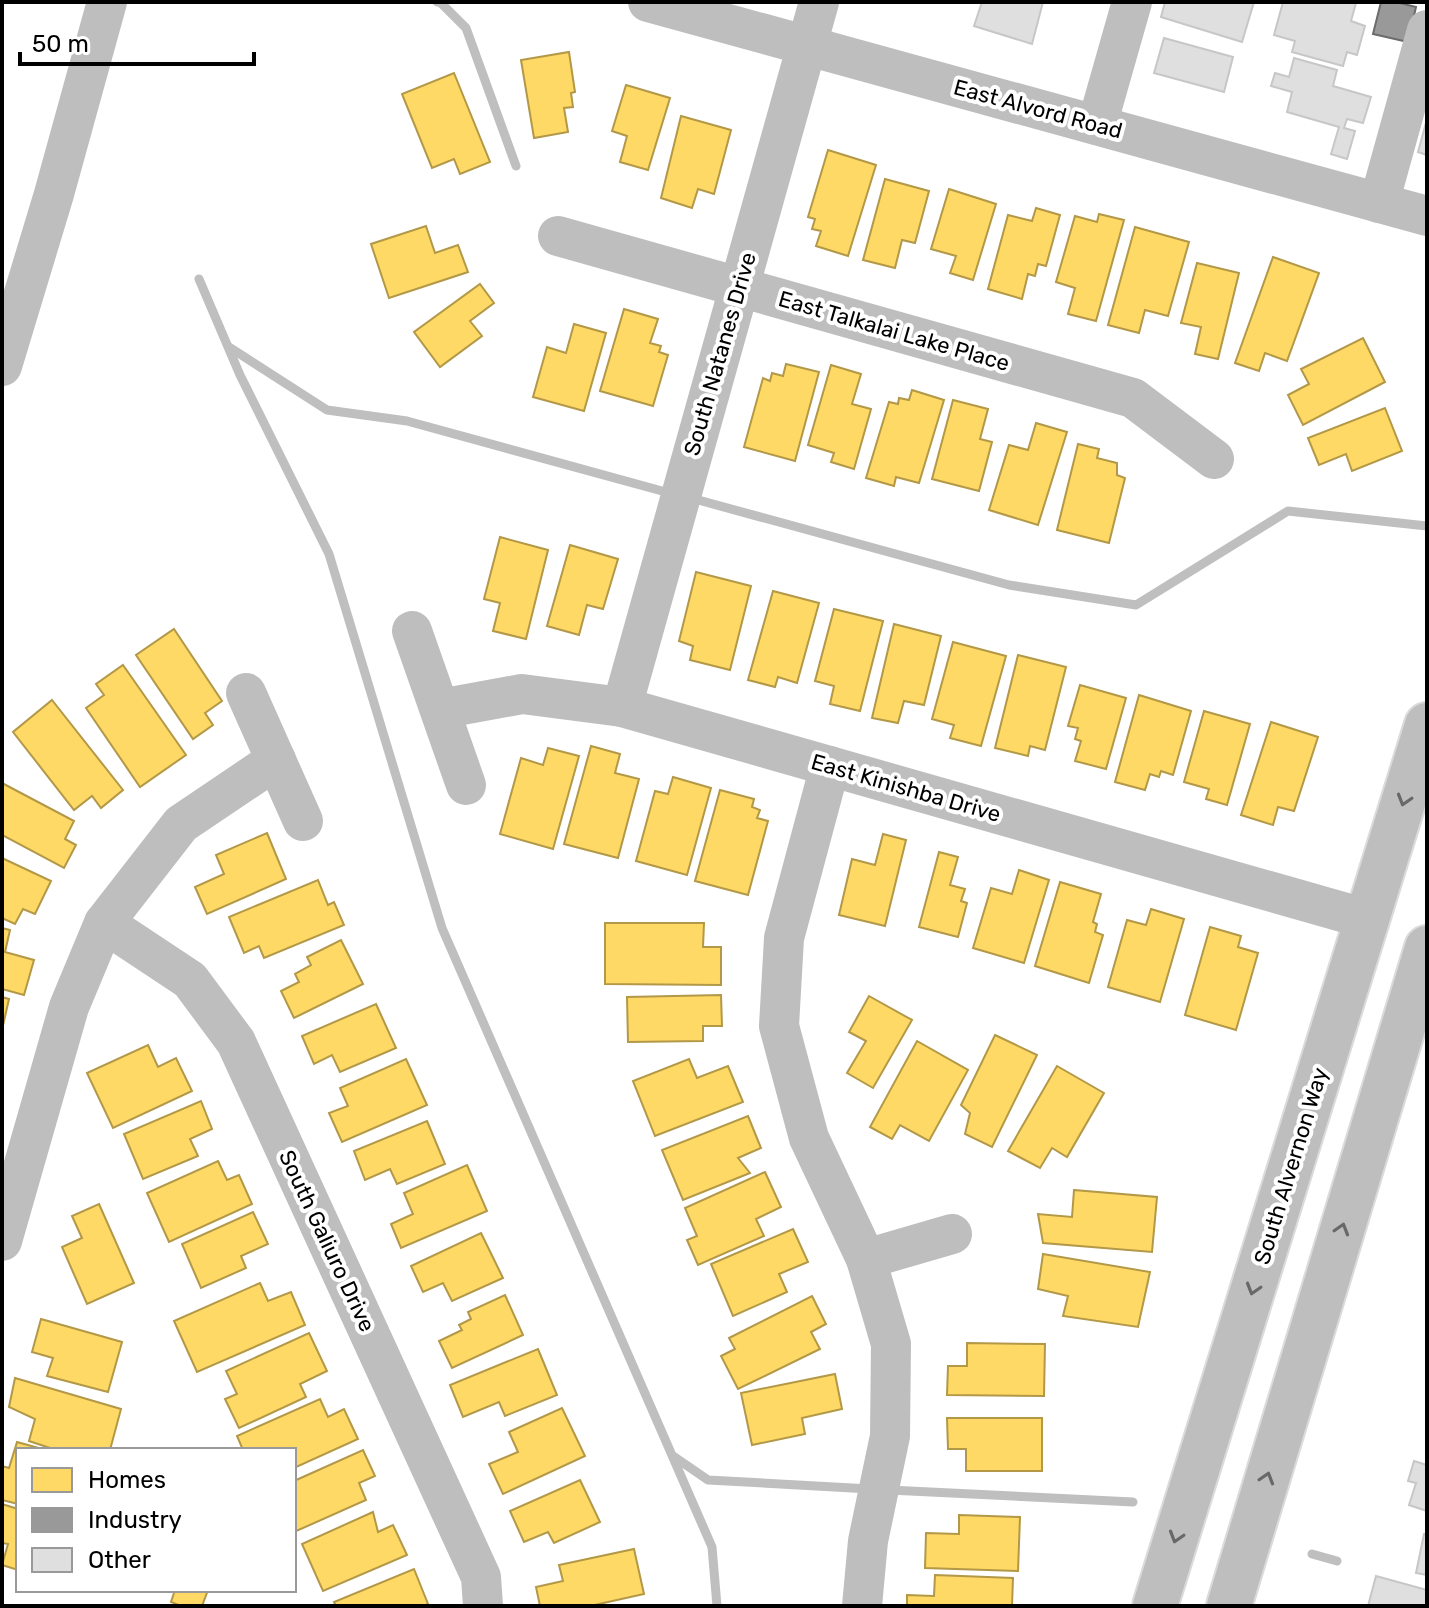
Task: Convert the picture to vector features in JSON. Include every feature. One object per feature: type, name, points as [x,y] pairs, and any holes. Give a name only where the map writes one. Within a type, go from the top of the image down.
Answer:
[{"type":"main road","name":"South Alvernon Way","points":[[1155,1606],[1427,725]]},
{"type":"main road","points":[[1229,1606],[1427,948]]},
{"type":"street","points":[[2,366],[107,2]]},
{"type":"street","name":"East Alvord Road","points":[[648,2],[1427,216]]},
{"type":"street","name":"South Natanes Drive","points":[[622,707],[819,2]]},
{"type":"street","points":[[1097,125],[1132,2]]},
{"type":"street","points":[[1379,203],[1427,30]]},
{"type":"street","name":"East Talkalai Lake Place","points":[[558,236],[1133,398],[1214,459]]},
{"type":"street","points":[[412,631],[466,785]]},
{"type":"street","points":[[246,693],[303,821]]},
{"type":"street","name":"East Kinishba Drive","points":[[440,709],[522,694],[622,707],[1367,919]]},
{"type":"street","points":[[2,1241],[69,1007],[104,923],[181,824],[276,760]]},
{"type":"street","points":[[830,766],[784,938],[779,1026],[809,1138],[866,1259],[891,1344],[890,1436],[868,1541],[862,1606]]},
{"type":"street","name":"South Galiuro Drive","points":[[104,923],[190,980],[236,1042],[481,1577],[483,1606]]},
{"type":"street","points":[[866,1259],[952,1234]]},
{"type":"building: Homes","points":[[569,52],[575,92],[571,93],[573,107],[564,108],[568,132],[534,138],[521,60]]},
{"type":"building: Homes","points":[[454,73],[490,162],[460,174],[454,159],[432,168],[402,94]]},
{"type":"building: Homes","points":[[626,85],[670,98],[648,170],[620,162],[627,136],[612,131]]},
{"type":"building: Homes","points":[[681,116],[731,130],[714,194],[698,189],[692,208],[661,198]]},
{"type":"building: Homes","points":[[828,150],[876,165],[848,256],[816,246],[821,231],[812,229],[815,219],[808,217]]},
{"type":"building: Homes","points":[[885,179],[929,191],[915,243],[902,240],[895,268],[863,260]]},
{"type":"building: Homes","points":[[949,189],[996,204],[973,280],[950,273],[956,256],[931,249]]},
{"type":"building: Homes","points":[[1036,208],[1060,215],[1046,266],[1038,264],[1035,276],[1028,274],[1022,299],[988,289],[1008,215],[1032,221]]},
{"type":"building: Homes","points":[[1099,214],[1124,220],[1096,321],[1068,314],[1075,288],[1056,282],[1075,216],[1097,222]]},
{"type":"building: Homes","points":[[426,226],[435,253],[458,245],[468,272],[389,298],[371,244]]},
{"type":"building: Homes","points":[[1135,227],[1189,242],[1168,316],[1145,310],[1139,333],[1108,325]]},
{"type":"building: Homes","points":[[1273,257],[1319,273],[1287,361],[1265,353],[1259,371],[1235,363]]},
{"type":"building: Homes","points":[[1197,263],[1239,273],[1218,359],[1195,354],[1201,327],[1181,323]]},
{"type":"building: Homes","points":[[480,284],[494,303],[470,321],[482,336],[440,367],[414,332]]},
{"type":"building: Homes","points":[[624,309],[658,319],[650,343],[661,346],[659,352],[668,355],[653,406],[600,391]]},
{"type":"building: Homes","points":[[574,324],[606,333],[584,411],[533,397],[547,347],[566,353]]},
{"type":"building: Homes","points":[[1363,338],[1385,382],[1303,425],[1288,395],[1309,384],[1301,369]]},
{"type":"building: Homes","points":[[786,364],[819,372],[795,461],[744,447],[763,378],[770,381],[772,373],[783,376]]},
{"type":"building: Homes","points":[[831,365],[861,374],[852,404],[871,409],[854,469],[831,462],[834,453],[808,445]]},
{"type":"building: Homes","points":[[912,390],[944,400],[919,483],[896,477],[894,486],[866,478],[889,402],[898,404],[899,398],[909,400]]},
{"type":"building: Homes","points":[[953,400],[988,409],[980,439],[992,442],[979,491],[932,479]]},
{"type":"building: Homes","points":[[1385,408],[1402,451],[1352,471],[1346,454],[1319,465],[1308,438]]},
{"type":"building: Homes","points":[[1036,423],[1067,432],[1038,525],[989,510],[1009,445],[1028,450]]},
{"type":"building: Homes","points":[[1078,444],[1099,449],[1097,458],[1117,463],[1117,475],[1125,478],[1109,543],[1057,530]]},
{"type":"building: Homes","points":[[500,537],[548,550],[526,639],[493,631],[500,603],[484,599]]},
{"type":"building: Homes","points":[[570,545],[618,559],[603,609],[587,605],[579,635],[547,626]]},
{"type":"building: Homes","points":[[696,572],[751,586],[730,670],[690,660],[693,646],[679,641]]},
{"type":"building: Homes","points":[[773,591],[819,603],[797,683],[778,677],[775,687],[748,680]]},
{"type":"building: Homes","points":[[834,609],[883,621],[860,711],[830,704],[834,686],[815,681]]},
{"type":"building: Homes","points":[[894,624],[941,636],[924,705],[904,701],[898,723],[872,718]]},
{"type":"building: Homes","points":[[174,629],[222,701],[205,713],[213,725],[193,739],[136,655]]},
{"type":"building: Homes","points":[[953,642],[1006,656],[981,746],[950,738],[954,725],[932,719]]},
{"type":"building: Homes","points":[[1018,655],[1066,667],[1045,750],[1030,746],[1028,756],[995,748]]},
{"type":"building: Homes","points":[[123,665],[186,755],[140,787],[86,708],[104,695],[96,684]]},
{"type":"building: Homes","points":[[1080,685],[1126,698],[1106,769],[1075,761],[1081,741],[1075,739],[1078,728],[1068,726]]},
{"type":"building: Homes","points":[[1139,695],[1191,711],[1173,775],[1161,771],[1159,777],[1150,774],[1145,790],[1115,782]]},
{"type":"building: Homes","points":[[52,700],[123,790],[101,808],[92,796],[74,810],[13,732]]},
{"type":"building: Homes","points":[[1204,711],[1250,724],[1227,805],[1206,799],[1209,789],[1184,782]]},
{"type":"building: Homes","points":[[1271,722],[1318,737],[1294,811],[1278,807],[1273,825],[1241,815]]},
{"type":"building: Homes","points":[[591,746],[620,754],[615,773],[639,779],[618,858],[564,844]]},
{"type":"building: Homes","points":[[548,748],[579,756],[553,849],[500,834],[521,758],[543,765]]},
{"type":"building: Homes","points":[[673,777],[711,788],[687,875],[636,861],[655,791],[668,794]]},
{"type":"building: Homes","points":[[2,783],[74,821],[65,839],[76,845],[64,868],[2,835]]},
{"type":"building: Homes","points":[[720,790],[754,799],[752,807],[760,810],[757,818],[768,821],[748,895],[695,881]]},
{"type":"building: Homes","points":[[267,833],[286,879],[207,914],[195,887],[224,874],[216,855]]},
{"type":"building: Homes","points":[[883,834],[906,840],[885,926],[839,915],[852,859],[875,865]]},
{"type":"building: Homes","points":[[939,852],[958,857],[950,885],[965,889],[961,901],[967,903],[958,937],[919,927]]},
{"type":"building: Homes","points":[[2,858],[51,881],[35,914],[23,909],[15,924],[2,918]]},
{"type":"building: Homes","points":[[1019,870],[1049,880],[1024,963],[973,948],[991,888],[1012,894]]},
{"type":"building: Homes","points":[[318,880],[328,905],[334,902],[344,925],[264,958],[259,946],[244,953],[229,917]]},
{"type":"building: Homes","points":[[1060,882],[1101,894],[1093,922],[1097,924],[1095,932],[1103,935],[1089,983],[1035,966]]},
{"type":"building: Homes","points":[[1151,909],[1184,919],[1160,1002],[1108,987],[1127,920],[1146,925]]},
{"type":"building: Homes","points":[[605,923],[704,923],[703,947],[721,947],[721,985],[605,984]]},
{"type":"building: Homes","points":[[1210,927],[1241,936],[1238,947],[1258,953],[1236,1030],[1185,1015]]},
{"type":"building: Homes","points":[[2,928],[10,930],[5,952],[34,960],[24,995],[2,989]]},
{"type":"building: Homes","points":[[341,940],[363,984],[294,1018],[281,991],[299,982],[295,974],[311,965],[307,957]]},
{"type":"building: Homes","points":[[721,995],[722,1026],[703,1026],[703,1041],[628,1042],[627,997]]},
{"type":"building: Homes","points":[[869,996],[912,1020],[873,1088],[847,1073],[866,1041],[849,1032]]},
{"type":"building: Homes","points":[[2,997],[9,999],[2,1030]]},
{"type":"building: Homes","points":[[376,1004],[396,1048],[340,1072],[332,1055],[314,1064],[302,1036]]},
{"type":"building: Homes","points":[[995,1035],[1037,1055],[992,1147],[965,1134],[970,1113],[961,1105]]},
{"type":"building: Homes","points":[[917,1041],[968,1070],[929,1141],[900,1125],[892,1139],[870,1127]]},
{"type":"building: Homes","points":[[148,1045],[158,1067],[176,1058],[192,1091],[113,1128],[87,1073]]},
{"type":"building: Homes","points":[[406,1059],[427,1105],[342,1142],[329,1113],[348,1106],[340,1088]]},
{"type":"building: Homes","points":[[689,1059],[697,1078],[728,1066],[743,1102],[655,1136],[633,1081]]},
{"type":"building: Homes","points":[[1057,1066],[1104,1093],[1067,1157],[1052,1148],[1040,1168],[1008,1151]]},
{"type":"building: Homes","points":[[201,1101],[212,1129],[190,1139],[198,1156],[143,1179],[124,1134]]},
{"type":"building: Homes","points":[[748,1116],[761,1148],[738,1158],[750,1173],[683,1200],[662,1150]]},
{"type":"building: Homes","points":[[427,1121],[445,1164],[397,1184],[390,1169],[365,1180],[354,1151]]},
{"type":"building: Homes","points":[[218,1161],[227,1180],[239,1175],[252,1204],[169,1242],[147,1193]]},
{"type":"building: Homes","points":[[467,1165],[487,1211],[401,1248],[391,1224],[413,1214],[404,1193]]},
{"type":"building: Homes","points":[[765,1172],[781,1207],[756,1219],[764,1236],[698,1265],[687,1240],[697,1236],[685,1208]]},
{"type":"building: Homes","points":[[1074,1190],[1157,1197],[1152,1252],[1043,1243],[1038,1214],[1072,1217]]},
{"type":"building: Homes","points":[[99,1204],[134,1283],[87,1304],[62,1247],[82,1238],[72,1216]]},
{"type":"building: Homes","points":[[253,1212],[268,1244],[241,1256],[246,1268],[201,1288],[182,1244]]},
{"type":"building: Homes","points":[[793,1229],[808,1262],[779,1274],[787,1292],[733,1316],[711,1264]]},
{"type":"building: Homes","points":[[481,1233],[503,1278],[452,1301],[443,1283],[423,1292],[411,1266]]},
{"type":"building: Homes","points":[[1043,1254],[1150,1272],[1138,1327],[1063,1316],[1068,1296],[1038,1289]]},
{"type":"building: Homes","points":[[260,1283],[268,1301],[291,1292],[305,1325],[197,1372],[174,1321]]},
{"type":"building: Homes","points":[[505,1295],[523,1335],[452,1368],[439,1341],[462,1330],[459,1325],[471,1319],[468,1312]]},
{"type":"building: Homes","points":[[812,1296],[826,1324],[811,1332],[820,1349],[738,1389],[721,1356],[735,1349],[729,1338]]},
{"type":"building: Homes","points":[[41,1319],[122,1342],[108,1392],[47,1376],[53,1358],[32,1352]]},
{"type":"building: Homes","points":[[309,1333],[327,1371],[300,1384],[306,1397],[239,1428],[225,1399],[237,1394],[226,1371]]},
{"type":"building: Homes","points":[[967,1343],[1045,1344],[1044,1396],[947,1395],[948,1366],[967,1366]]},
{"type":"building: Homes","points":[[538,1349],[557,1395],[505,1416],[499,1402],[463,1417],[450,1385]]},
{"type":"building: Homes","points":[[835,1374],[842,1409],[802,1418],[805,1434],[752,1445],[741,1393]]},
{"type":"building: Homes","points":[[15,1378],[121,1409],[111,1448],[50,1448],[29,1441],[35,1419],[9,1407]]},
{"type":"building: Homes","points":[[320,1399],[328,1417],[344,1409],[358,1439],[296,1467],[296,1448],[242,1448],[237,1436]]},
{"type":"building: Homes","points":[[562,1408],[585,1456],[503,1494],[489,1464],[518,1452],[509,1432]]},
{"type":"building: Homes","points":[[947,1418],[1042,1418],[1042,1471],[966,1471],[966,1449],[948,1449]]},
{"type":"building: Homes","points":[[17,1442],[39,1448],[16,1448],[16,1504],[2,1500],[2,1466],[9,1468]]},
{"type":"building: Homes","points":[[363,1450],[375,1476],[359,1483],[366,1500],[296,1531],[296,1480]]},
{"type":"building: Homes","points":[[580,1480],[600,1522],[554,1543],[548,1532],[524,1542],[510,1511]]},
{"type":"building: Homes","points":[[2,1504],[16,1508],[16,1569],[2,1565],[8,1544],[2,1543]]},
{"type":"building: Homes","points":[[373,1512],[378,1532],[393,1525],[407,1555],[323,1591],[302,1544]]},
{"type":"building: Homes","points":[[959,1515],[1020,1517],[1018,1571],[925,1568],[926,1533],[959,1534]]},
{"type":"building: Homes","points":[[634,1549],[644,1594],[590,1606],[540,1606],[536,1587],[563,1581],[559,1565]]},
{"type":"building: Homes","points":[[414,1569],[428,1604],[424,1606],[336,1606],[334,1602]]},
{"type":"building: Homes","points":[[935,1575],[1013,1578],[1012,1606],[907,1606],[907,1595],[934,1596]]},
{"type":"building: Homes","points":[[174,1592],[207,1592],[202,1606],[181,1606],[171,1602]]},
{"type":"building: Industry","points":[[1381,2],[1416,7],[1408,42],[1373,34]]},
{"type":"building: Other","points":[[982,2],[1043,2],[1032,44],[974,26]]},
{"type":"building: Other","points":[[1165,2],[1254,2],[1242,42],[1161,17]]},
{"type":"building: Other","points":[[1283,2],[1356,3],[1351,21],[1365,26],[1357,55],[1347,52],[1343,66],[1292,52],[1295,41],[1274,35]]},
{"type":"building: Other","points":[[1164,38],[1233,57],[1224,92],[1154,73]]},
{"type":"building: Other","points":[[1294,58],[1337,70],[1333,86],[1371,97],[1363,123],[1347,119],[1344,128],[1355,131],[1347,159],[1331,154],[1339,127],[1287,112],[1292,92],[1271,86],[1275,73],[1289,77]]},
{"type":"building: Other","points":[[1427,119],[1427,155],[1418,152]]},
{"type":"building: Other","points":[[1414,1461],[1427,1465],[1427,1511],[1409,1505],[1416,1483],[1408,1481]]},
{"type":"building: Other","points":[[1424,1534],[1427,1534],[1427,1575],[1416,1573]]},
{"type":"building: Other","points":[[1376,1576],[1427,1590],[1427,1606],[1368,1606]]},
{"type":"waterway","points":[[437,2],[466,28],[516,166]]},
{"type":"waterway","points":[[199,279],[240,375],[329,554],[442,928],[712,1547],[717,1606]]},
{"type":"waterway","points":[[229,347],[327,410],[407,421],[673,494]]},
{"type":"waterway","points":[[691,498],[1009,585],[1136,605],[1288,511],[1427,526]]},
{"type":"waterway","points":[[673,1456],[708,1480],[870,1489]]},
{"type":"waterway","points":[[889,1490],[1133,1502]]},
{"type":"waterway","points":[[1312,1554],[1337,1561]]}]
